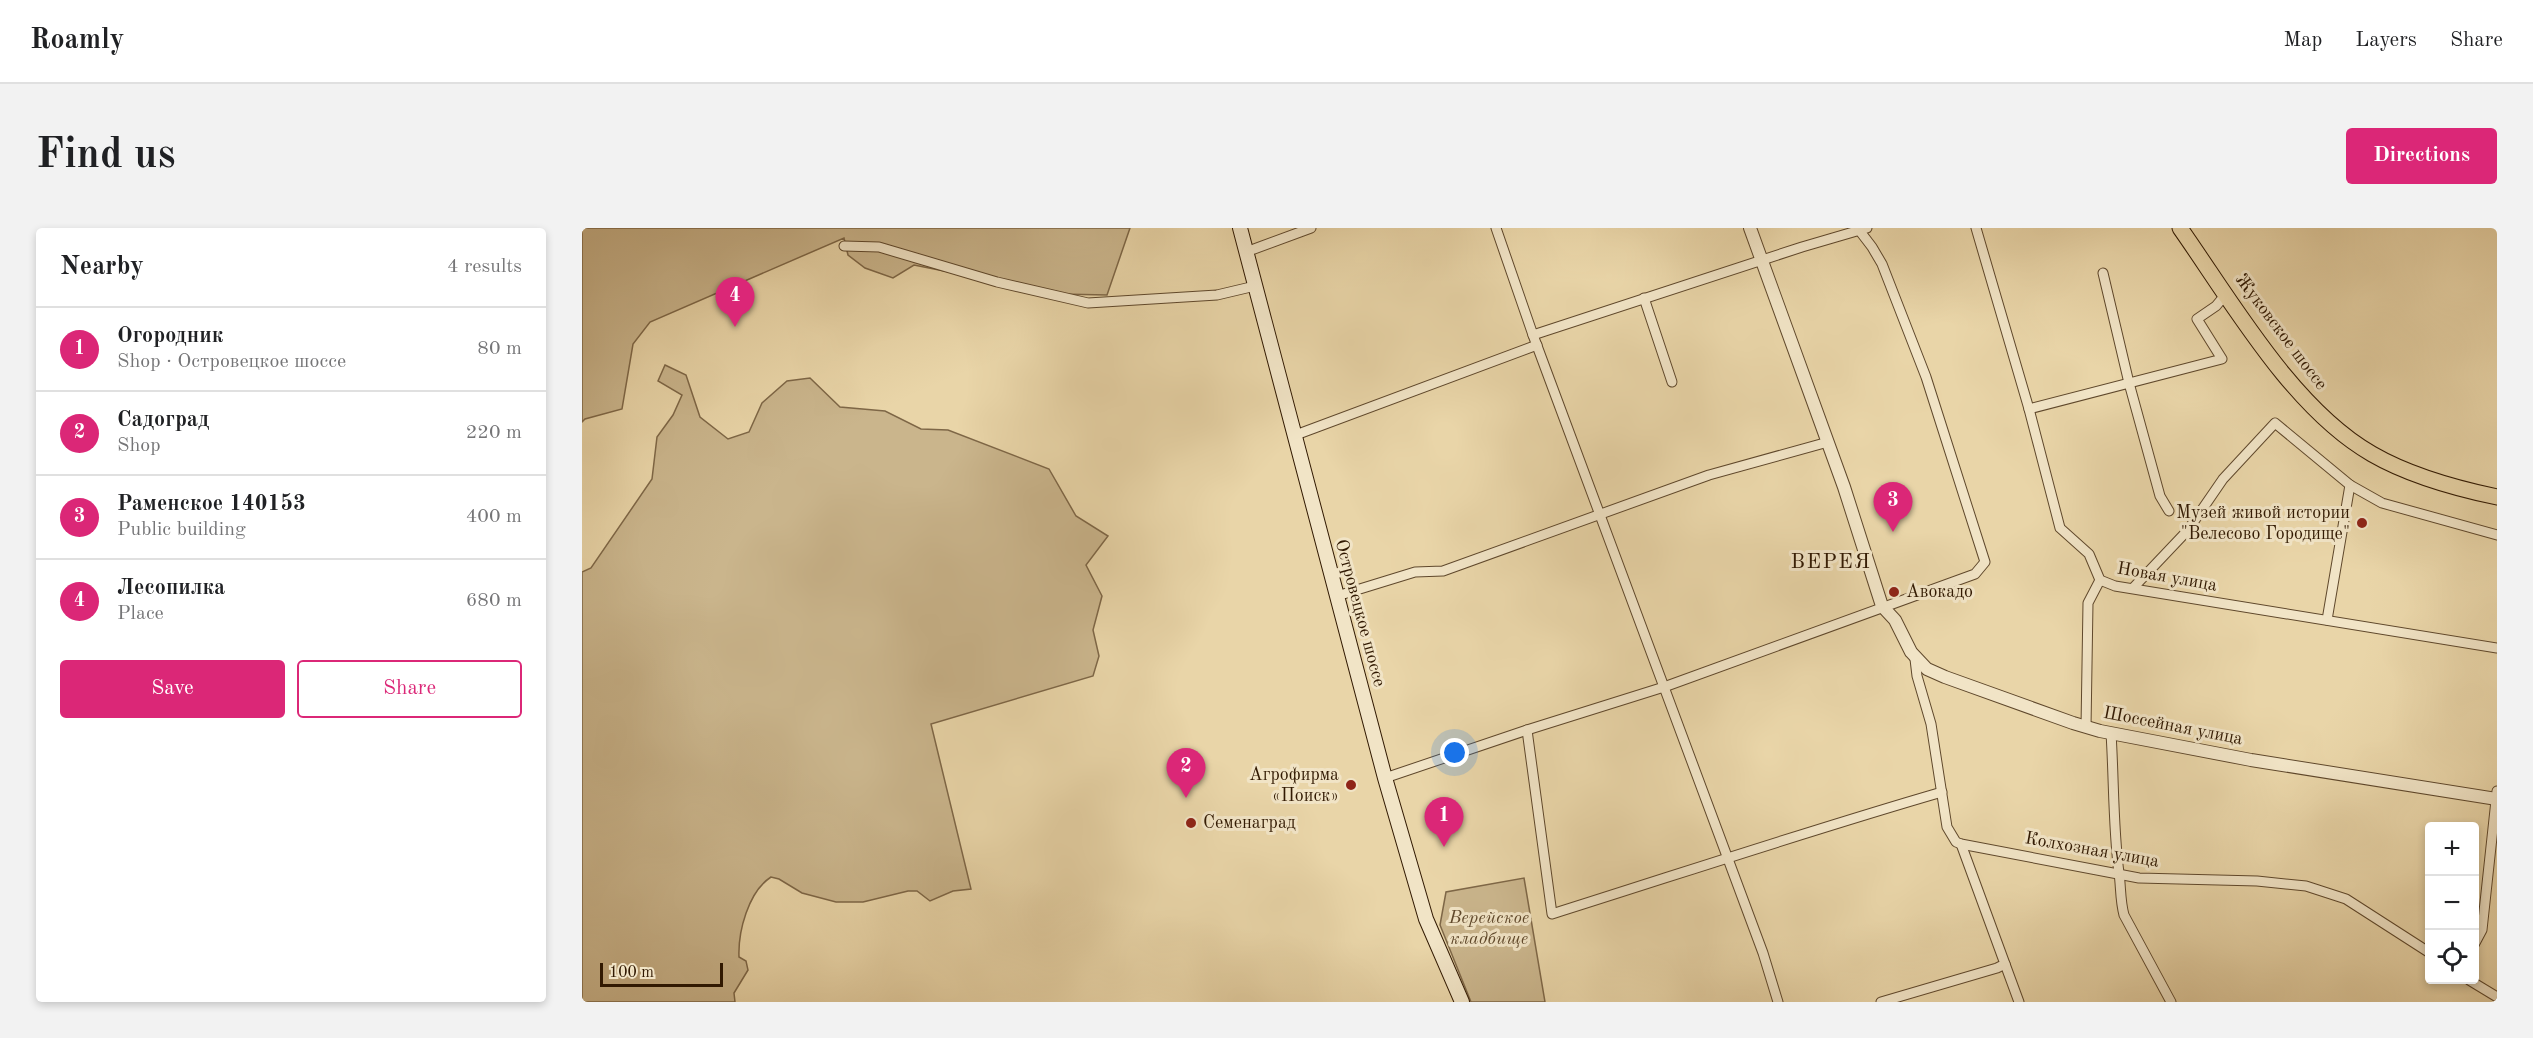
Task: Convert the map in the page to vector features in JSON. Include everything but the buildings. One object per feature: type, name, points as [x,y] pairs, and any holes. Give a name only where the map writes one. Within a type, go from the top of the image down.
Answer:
[{"type":"main road","name":"Островецкое шоссе","points":[[1240,228],[1385,778],[1426,919],[1462,1002]]},
{"type":"main road","name":"Жуковское шоссе","points":[[2180,228],[2299,392],[2343,434],[2370,453],[2410,472],[2497,497]]},
{"type":"street","points":[[1246,252],[1311,228]]},
{"type":"street","points":[[1496,228],[1535,340],[1728,859],[1778,1002]]},
{"type":"street","name":"Шоссейная улица","points":[[1750,228],[1828,442],[1882,606],[1895,620],[1916,659],[1927,669],[2086,727],[2111,733],[2251,760],[2497,797]]},
{"type":"street","name":"Новая улица","points":[[1976,228],[2029,409],[2060,528],[2089,554],[2100,580],[2115,586],[2497,648]]},
{"type":"street","points":[[1293,436],[1644,298],[1863,229],[1882,264],[1926,377],[1985,562],[1975,574],[1664,687],[1385,778]]},
{"type":"street","points":[[844,246],[879,247],[997,282],[1088,303],[1216,295],[1255,286]]},
{"type":"street","points":[[2103,273],[2129,383],[2160,496],[2169,511]]},
{"type":"street","points":[[2029,409],[2222,359],[2197,319],[2216,306],[2226,294]]},
{"type":"street","points":[[1644,298],[1672,382]]},
{"type":"street","points":[[2133,588],[2188,530],[2223,479],[2275,423],[2350,485],[2382,503],[2497,535]]},
{"type":"street","points":[[1337,596],[1415,572],[1443,571],[1709,475],[1828,442]]},
{"type":"street","points":[[2327,620],[2350,485]]},
{"type":"street","points":[[2086,727],[2088,603],[2100,580]]},
{"type":"street","points":[[1916,659],[1917,676],[1931,724],[1947,827],[1956,842],[1961,844],[2019,1002]]},
{"type":"street","points":[[1527,730],[1552,914],[1728,859],[1817,828],[1942,792]]},
{"type":"street","points":[[2111,733],[2115,849],[2120,876],[2120,900],[2124,915],[2172,1002]]},
{"type":"street","points":[[2479,936],[2482,930],[2497,797]]},
{"type":"street","name":"Колхозная улица","points":[[1961,844],[2016,853],[2120,876],[2158,880],[2289,884],[2322,890],[2346,899],[2425,950]]},
{"type":"street","points":[[1881,1002],[2005,964]]},
{"type":"street","points":[[2476,984],[2497,997]]},
{"type":"green space","points":[[582,228],[1130,228],[1107,295],[1059,294],[914,265],[893,278],[865,268],[848,255],[844,238],[650,322],[633,344],[622,409],[585,419],[582,422]]},
{"type":"green space","points":[[665,365],[686,375],[700,417],[728,439],[749,432],[762,403],[787,381],[810,378],[840,407],[885,411],[921,429],[948,430],[1049,469],[1076,516],[1108,536],[1086,565],[1102,596],[1093,630],[1099,656],[1093,676],[931,724],[971,889],[953,891],[930,901],[917,891],[908,891],[863,902],[836,902],[802,893],[779,879],[771,877],[756,892],[746,913],[740,936],[739,957],[746,961],[748,970],[734,993],[735,1002],[582,1002],[582,572],[591,568],[652,479],[657,437],[673,415],[682,395],[658,381]]},
{"type":"green space","name":"Верейское кладбище","points":[[1524,878],[1545,1002],[1471,1002],[1440,925],[1446,892]]},
{"type":"place","name":"Лесопилка","points":[[735,327]]},
{"type":"place","name":"Музей живой истории \"Велесово Городище\"","points":[[2362,523]]},
{"type":"place","name":"Раменское 140153","points":[[1893,532]]},
{"type":"place","name":"Авокадо","points":[[1894,592]]},
{"type":"place","name":"Агрофирма «Поиск»","points":[[1351,785]]},
{"type":"place","name":"Садоград","points":[[1186,798]]},
{"type":"place","name":"Семенаград","points":[[1191,823]]},
{"type":"place","name":"Огородник","points":[[1444,847]]},
{"type":"district","name":"ВЕРЕЯ","points":[[1831,562]]}]
